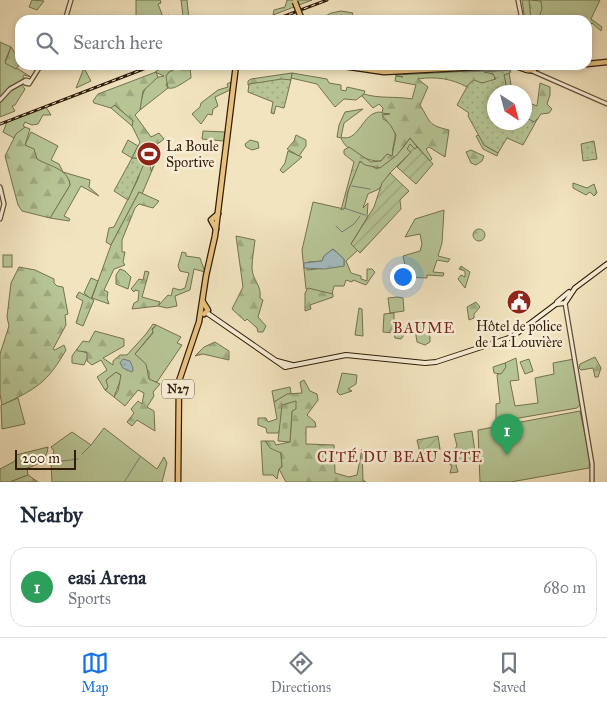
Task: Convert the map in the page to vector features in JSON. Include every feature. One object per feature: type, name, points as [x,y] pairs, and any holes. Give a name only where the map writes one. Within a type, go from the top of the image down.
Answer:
[{"type":"main road","points":[[294,1],[300,15]]},
{"type":"main road","points":[[592,63],[607,62]]},
{"type":"main road","name":"N27","points":[[178,482],[178,387],[204,310],[203,299],[216,229],[235,70]]},
{"type":"main road","points":[[370,70],[384,72],[421,70]]},
{"type":"main road","points":[[204,310],[280,365],[288,368],[346,355],[425,363],[436,362],[509,338],[563,302],[572,292],[607,266]]},
{"type":"street","points":[[66,15],[71,0]]},
{"type":"street","points":[[518,0],[521,15]]},
{"type":"street","points":[[0,100],[10,89],[27,82],[36,70]]},
{"type":"street","points":[[540,70],[542,74]]},
{"type":"street","points":[[532,71],[607,104]]},
{"type":"street","points":[[0,187],[4,204],[0,219]]},
{"type":"street","points":[[563,302],[592,464],[592,482]]},
{"type":"green space","points":[[32,0],[44,1],[37,10],[29,7]]},
{"type":"green space","points":[[136,0],[160,0],[161,3],[158,4],[162,15],[136,15]]},
{"type":"green space","points":[[181,0],[187,0],[188,15],[183,15]]},
{"type":"green space","points":[[287,0],[312,0],[299,5],[295,2],[294,7],[273,15],[274,10],[285,7]]},
{"type":"green space","points":[[522,0],[600,0],[592,17],[592,15],[524,15]]},
{"type":"green space","points":[[529,0],[541,1],[542,9],[540,15],[530,15]]},
{"type":"green space","points":[[341,11],[353,13],[352,15],[327,15]]},
{"type":"green space","points":[[592,20],[602,27],[601,31],[592,23]]},
{"type":"green space","points":[[0,42],[11,47],[5,61],[15,67],[15,70],[20,70],[31,77],[24,75],[23,77],[24,81],[21,84],[25,89],[15,105],[12,106],[15,111],[0,117],[0,100],[6,92],[0,98]]},
{"type":"green space","points":[[11,47],[15,53],[15,68],[5,63]]},
{"type":"green space","points":[[83,70],[85,70],[91,81],[76,88]]},
{"type":"green space","points":[[158,70],[174,70],[166,85],[168,88],[140,110],[143,93],[146,88],[153,80],[164,76],[155,72]]},
{"type":"green space","points":[[173,70],[190,70],[191,78],[177,87],[168,88],[166,76]]},
{"type":"green space","points":[[498,70],[488,71],[495,76],[494,81],[468,85],[467,87],[444,79],[418,79],[428,87],[420,105],[428,119],[433,124],[449,130],[445,157],[429,147],[426,149],[432,159],[430,161],[410,138],[397,155],[380,168],[365,165],[360,161],[348,191],[345,208],[341,210],[354,162],[344,154],[344,150],[349,147],[371,162],[381,161],[387,154],[392,156],[396,135],[382,115],[390,114],[382,113],[383,108],[379,104],[373,108],[362,96],[364,94],[412,99],[416,85],[395,81],[396,76],[403,77],[395,75]]},
{"type":"green space","points":[[510,70],[510,73],[504,75],[506,85],[487,85],[487,130],[531,130],[523,145],[507,138],[498,153],[484,145],[468,116],[469,113],[457,105],[468,85],[474,80],[482,83],[496,79],[493,74],[484,72]]},
{"type":"green space","points":[[156,72],[158,77],[143,91],[140,110],[135,115],[151,137],[159,133],[164,139],[155,146],[146,142],[144,159],[132,158],[140,142],[132,126],[133,121],[115,105],[111,108],[94,103],[93,101],[98,94]]},
{"type":"green space","points":[[509,72],[511,85],[503,85],[504,75]]},
{"type":"green space","points":[[292,73],[327,79],[329,83],[341,85],[341,90],[346,91],[347,87],[365,91],[356,100],[344,99],[335,107],[317,84],[291,78]]},
{"type":"green space","points":[[292,73],[291,80],[248,85],[248,81],[251,79]]},
{"type":"green space","points":[[282,79],[291,80],[284,108],[276,106],[274,114],[271,113],[273,102],[248,92],[249,84]]},
{"type":"green space","points":[[231,82],[230,90],[215,97],[218,106],[213,109],[212,115],[208,114],[201,124],[192,114],[200,107],[201,103],[218,90],[228,87],[227,84]]},
{"type":"green space","points":[[540,83],[550,87],[547,104],[552,109],[549,113],[541,114],[536,121],[532,123],[532,104],[537,106]]},
{"type":"green space","points":[[113,104],[134,121],[132,126],[111,108]]},
{"type":"green space","points":[[46,107],[51,115],[43,115],[38,124],[32,125],[25,122],[23,126],[25,127],[14,138],[3,132],[7,122]]},
{"type":"green space","points":[[363,109],[344,123],[341,137],[347,138],[351,136],[370,115],[382,112],[390,114],[383,115],[383,119],[390,123],[395,132],[393,156],[402,149],[410,138],[417,147],[415,149],[410,145],[411,152],[390,173],[379,189],[368,194],[363,208],[368,203],[367,218],[351,244],[358,250],[346,261],[351,273],[361,276],[361,279],[367,281],[367,269],[372,269],[375,272],[366,285],[353,280],[352,282],[346,280],[344,286],[334,286],[332,294],[306,289],[302,250],[313,202],[344,209],[348,191],[359,162],[364,162],[377,169],[391,157],[387,154],[381,161],[370,160],[358,155],[347,147],[341,138],[337,137],[339,125],[345,112]],"holes":[[[333,249],[344,259],[344,266],[307,270],[308,262],[322,261],[324,256]]]},
{"type":"green space","points":[[538,118],[532,129],[532,121],[534,122]]},
{"type":"green space","points":[[25,127],[30,129],[25,145],[34,149],[37,159],[62,171],[70,185],[50,218],[22,211],[18,205],[5,156],[16,134]]},
{"type":"green space","points":[[203,131],[225,132],[224,141],[202,139]]},
{"type":"green space","points":[[31,132],[58,146],[51,160],[59,164],[63,172],[90,180],[89,187],[99,196],[81,186],[64,216],[70,219],[69,221],[50,218],[70,185],[69,180],[37,159],[34,151],[25,145]]},
{"type":"green space","points":[[296,135],[306,140],[306,146],[299,156],[287,149],[294,141]]},
{"type":"green space","points":[[479,135],[484,145],[498,153],[497,156],[483,149],[476,136]]},
{"type":"green space","points":[[128,140],[138,146],[132,158],[122,152]]},
{"type":"green space","points":[[250,140],[258,142],[259,148],[252,150],[246,147],[245,144]]},
{"type":"green space","points":[[594,141],[597,159],[583,161],[581,144]]},
{"type":"green space","points":[[410,144],[415,149],[417,147],[433,164],[416,184],[397,167],[411,152],[407,149]]},
{"type":"green space","points":[[471,150],[484,156],[482,161],[476,165],[471,163],[466,152]]},
{"type":"green space","points":[[288,151],[302,157],[283,173],[280,170],[285,163]]},
{"type":"green space","points":[[159,154],[142,194],[139,192],[111,245],[106,242],[109,228],[114,227],[138,179],[143,159],[150,161],[151,171]]},
{"type":"green space","points":[[132,158],[143,159],[144,164],[128,200],[114,191]]},
{"type":"green space","points":[[390,173],[409,191],[400,200],[401,209],[360,253],[351,244],[374,207],[382,183]]},
{"type":"green space","points":[[573,183],[587,188],[594,184],[597,193],[594,196],[590,192],[586,195],[573,188]]},
{"type":"green space","points":[[139,192],[159,201],[153,208],[139,204],[135,208],[122,240],[122,252],[125,252],[123,262],[125,265],[114,269],[104,290],[108,292],[109,304],[92,298],[111,245]]},
{"type":"green space","points":[[444,210],[442,243],[438,256],[450,259],[448,262],[437,260],[433,272],[444,273],[443,276],[427,275],[427,278],[404,277],[407,274],[403,256],[420,251],[422,244],[420,234],[405,237],[415,219]]},
{"type":"green space","points":[[477,229],[481,229],[485,235],[481,241],[477,241],[473,237],[473,233]]},
{"type":"green space","points":[[236,236],[255,240],[252,272],[260,290],[260,298],[263,300],[258,317],[266,326],[263,332],[258,332],[257,328],[247,319],[245,321],[232,309],[243,287]]},
{"type":"green space","points":[[182,252],[186,253],[186,256],[200,258],[205,272],[194,269],[190,290],[175,296],[177,306],[167,308],[158,306],[168,295],[171,296],[173,288],[180,290],[185,288],[189,273],[180,271],[178,266]]},
{"type":"green space","points":[[3,255],[12,255],[12,267],[3,267]]},
{"type":"green space","points":[[461,266],[470,272],[465,288],[458,279],[461,275],[465,277],[465,271],[459,269]]},
{"type":"green space","points":[[19,267],[35,270],[54,279],[54,283],[57,286],[63,287],[68,314],[65,315],[66,325],[53,349],[55,350],[64,345],[66,350],[53,370],[40,384],[2,405],[0,394],[0,354],[9,326],[7,317],[11,283]]},
{"type":"green space","points":[[120,269],[131,277],[128,289],[116,284],[116,275]]},
{"type":"green space","points":[[145,271],[149,272],[142,297],[160,302],[158,306],[132,309],[134,303],[138,301],[139,291],[135,290],[134,292],[131,289],[139,279],[143,280]]},
{"type":"green space","points":[[91,278],[98,281],[91,299],[84,293]]},
{"type":"green space","points":[[308,288],[333,294],[333,297],[310,305],[311,309],[305,311],[305,293]]},
{"type":"green space","points":[[79,292],[94,300],[83,326],[76,323],[83,301],[76,297]]},
{"type":"green space","points":[[388,298],[403,298],[404,311],[390,313]]},
{"type":"green space","points":[[476,302],[480,307],[474,314],[474,318],[469,320],[467,307]]},
{"type":"green space","points":[[359,308],[362,309],[363,336],[355,335]]},
{"type":"green space","points":[[394,313],[394,332],[403,332],[404,335],[401,339],[395,338],[394,333],[383,332],[384,314]]},
{"type":"green space","points":[[420,321],[430,337],[430,342],[425,345],[417,342],[414,323]]},
{"type":"green space","points":[[153,324],[156,325],[152,329],[153,332],[135,354],[146,364],[149,379],[160,384],[153,392],[154,396],[147,407],[154,411],[155,431],[137,420],[132,426],[127,422],[134,413],[131,409],[138,401],[142,404],[144,393],[138,390],[125,406],[114,397],[118,391],[121,375],[116,372],[106,380],[108,387],[105,390],[97,377],[107,370],[101,360],[92,365],[87,361],[87,352],[78,351],[77,349],[83,341],[89,342],[95,331],[124,339],[124,346],[103,358],[113,365],[113,361],[120,355],[127,355]]},
{"type":"green space","points":[[156,325],[181,337],[177,343],[182,345],[157,382],[149,380],[149,372],[135,354],[153,333],[152,330]]},
{"type":"green space","points":[[215,342],[229,351],[229,360],[203,354],[195,356],[204,347]]},
{"type":"green space","points":[[77,349],[89,354],[84,365],[72,363],[72,356]]},
{"type":"green space","points":[[595,357],[601,368],[598,377],[595,377],[593,368],[581,370],[579,368],[580,364]]},
{"type":"green space","points":[[516,358],[519,380],[510,381],[515,406],[538,403],[535,378],[554,374],[553,363],[574,359],[580,405],[577,408],[496,422],[496,404],[500,403],[497,375],[504,370],[505,363]]},
{"type":"green space","points":[[529,359],[533,371],[525,374],[520,362]]},
{"type":"green space","points":[[505,363],[506,367],[501,374],[494,373],[493,367]]},
{"type":"green space","points":[[116,372],[122,376],[114,397],[105,390],[107,389],[106,380]]},
{"type":"green space","points":[[342,373],[357,375],[356,384],[348,389],[352,391],[340,395],[337,392]]},
{"type":"green space","points":[[304,380],[310,391],[317,394],[318,400],[307,415],[315,422],[316,427],[306,427],[306,444],[334,445],[335,473],[349,477],[357,475],[362,449],[363,480],[366,482],[286,482],[279,469],[282,467],[281,453],[270,448],[265,441],[274,441],[276,445],[290,442],[292,410],[296,401],[278,433],[267,433],[266,428],[258,425],[258,418],[266,418],[268,422],[277,419],[274,402],[287,394],[302,393],[300,382]]},
{"type":"green space","points":[[290,387],[291,393],[274,402],[272,391]]},
{"type":"green space","points":[[18,398],[25,424],[2,429],[1,405]]},
{"type":"green space","points":[[296,401],[296,409],[292,411],[290,442],[278,441],[282,405]]},
{"type":"green space","points":[[580,411],[590,458],[589,468],[511,482],[480,482],[478,430]]},
{"type":"green space","points":[[104,428],[157,469],[164,457],[167,463],[162,482],[52,482],[51,464],[54,451],[51,447],[72,432],[91,445]]},
{"type":"green space","points":[[472,431],[476,459],[457,463],[458,472],[450,473],[452,465],[450,465],[449,457],[457,446],[454,434]]},
{"type":"green space","points":[[438,436],[440,449],[437,456],[420,453],[417,440]]},
{"type":"green space","points":[[261,441],[265,441],[281,453],[282,467],[279,469],[277,479],[273,475],[263,475]]},
{"type":"green space","points":[[48,447],[46,455],[41,461],[27,468],[28,475],[10,482],[0,482],[0,469],[15,461],[16,455]]},
{"type":"green space","points":[[28,475],[38,482],[10,482]]},
{"type":"water","points":[[333,249],[344,259],[344,266],[325,269],[304,268],[304,263],[322,261],[324,256]]},
{"type":"water","points":[[123,359],[130,361],[133,368],[132,372],[123,368],[120,363]]},
{"type":"waterway","points":[[463,72],[510,70],[511,72]]},
{"type":"waterway","points":[[352,186],[370,189]]},
{"type":"waterway","points":[[344,208],[365,215]]},
{"type":"waterway","points":[[336,226],[342,232],[354,224],[360,216]]},
{"type":"waterway","points":[[82,454],[91,445]]},
{"type":"waterway","points":[[125,481],[140,457]]},
{"type":"waterway","points":[[55,462],[78,459]]},
{"type":"railway","points":[[287,15],[327,0]]},
{"type":"railway","points":[[0,124],[141,70]]},
{"type":"place","name":"La Boule Sportive","points":[[149,154]]},
{"type":"place","name":"Hôtel de police de La Louvière","points":[[519,302]]},
{"type":"place","name":"easi Arena","points":[[507,455]]},
{"type":"district","name":"BAUME","points":[[424,328]]},
{"type":"district","name":"CITÉ DU BEAU SITE","points":[[400,457]]}]
